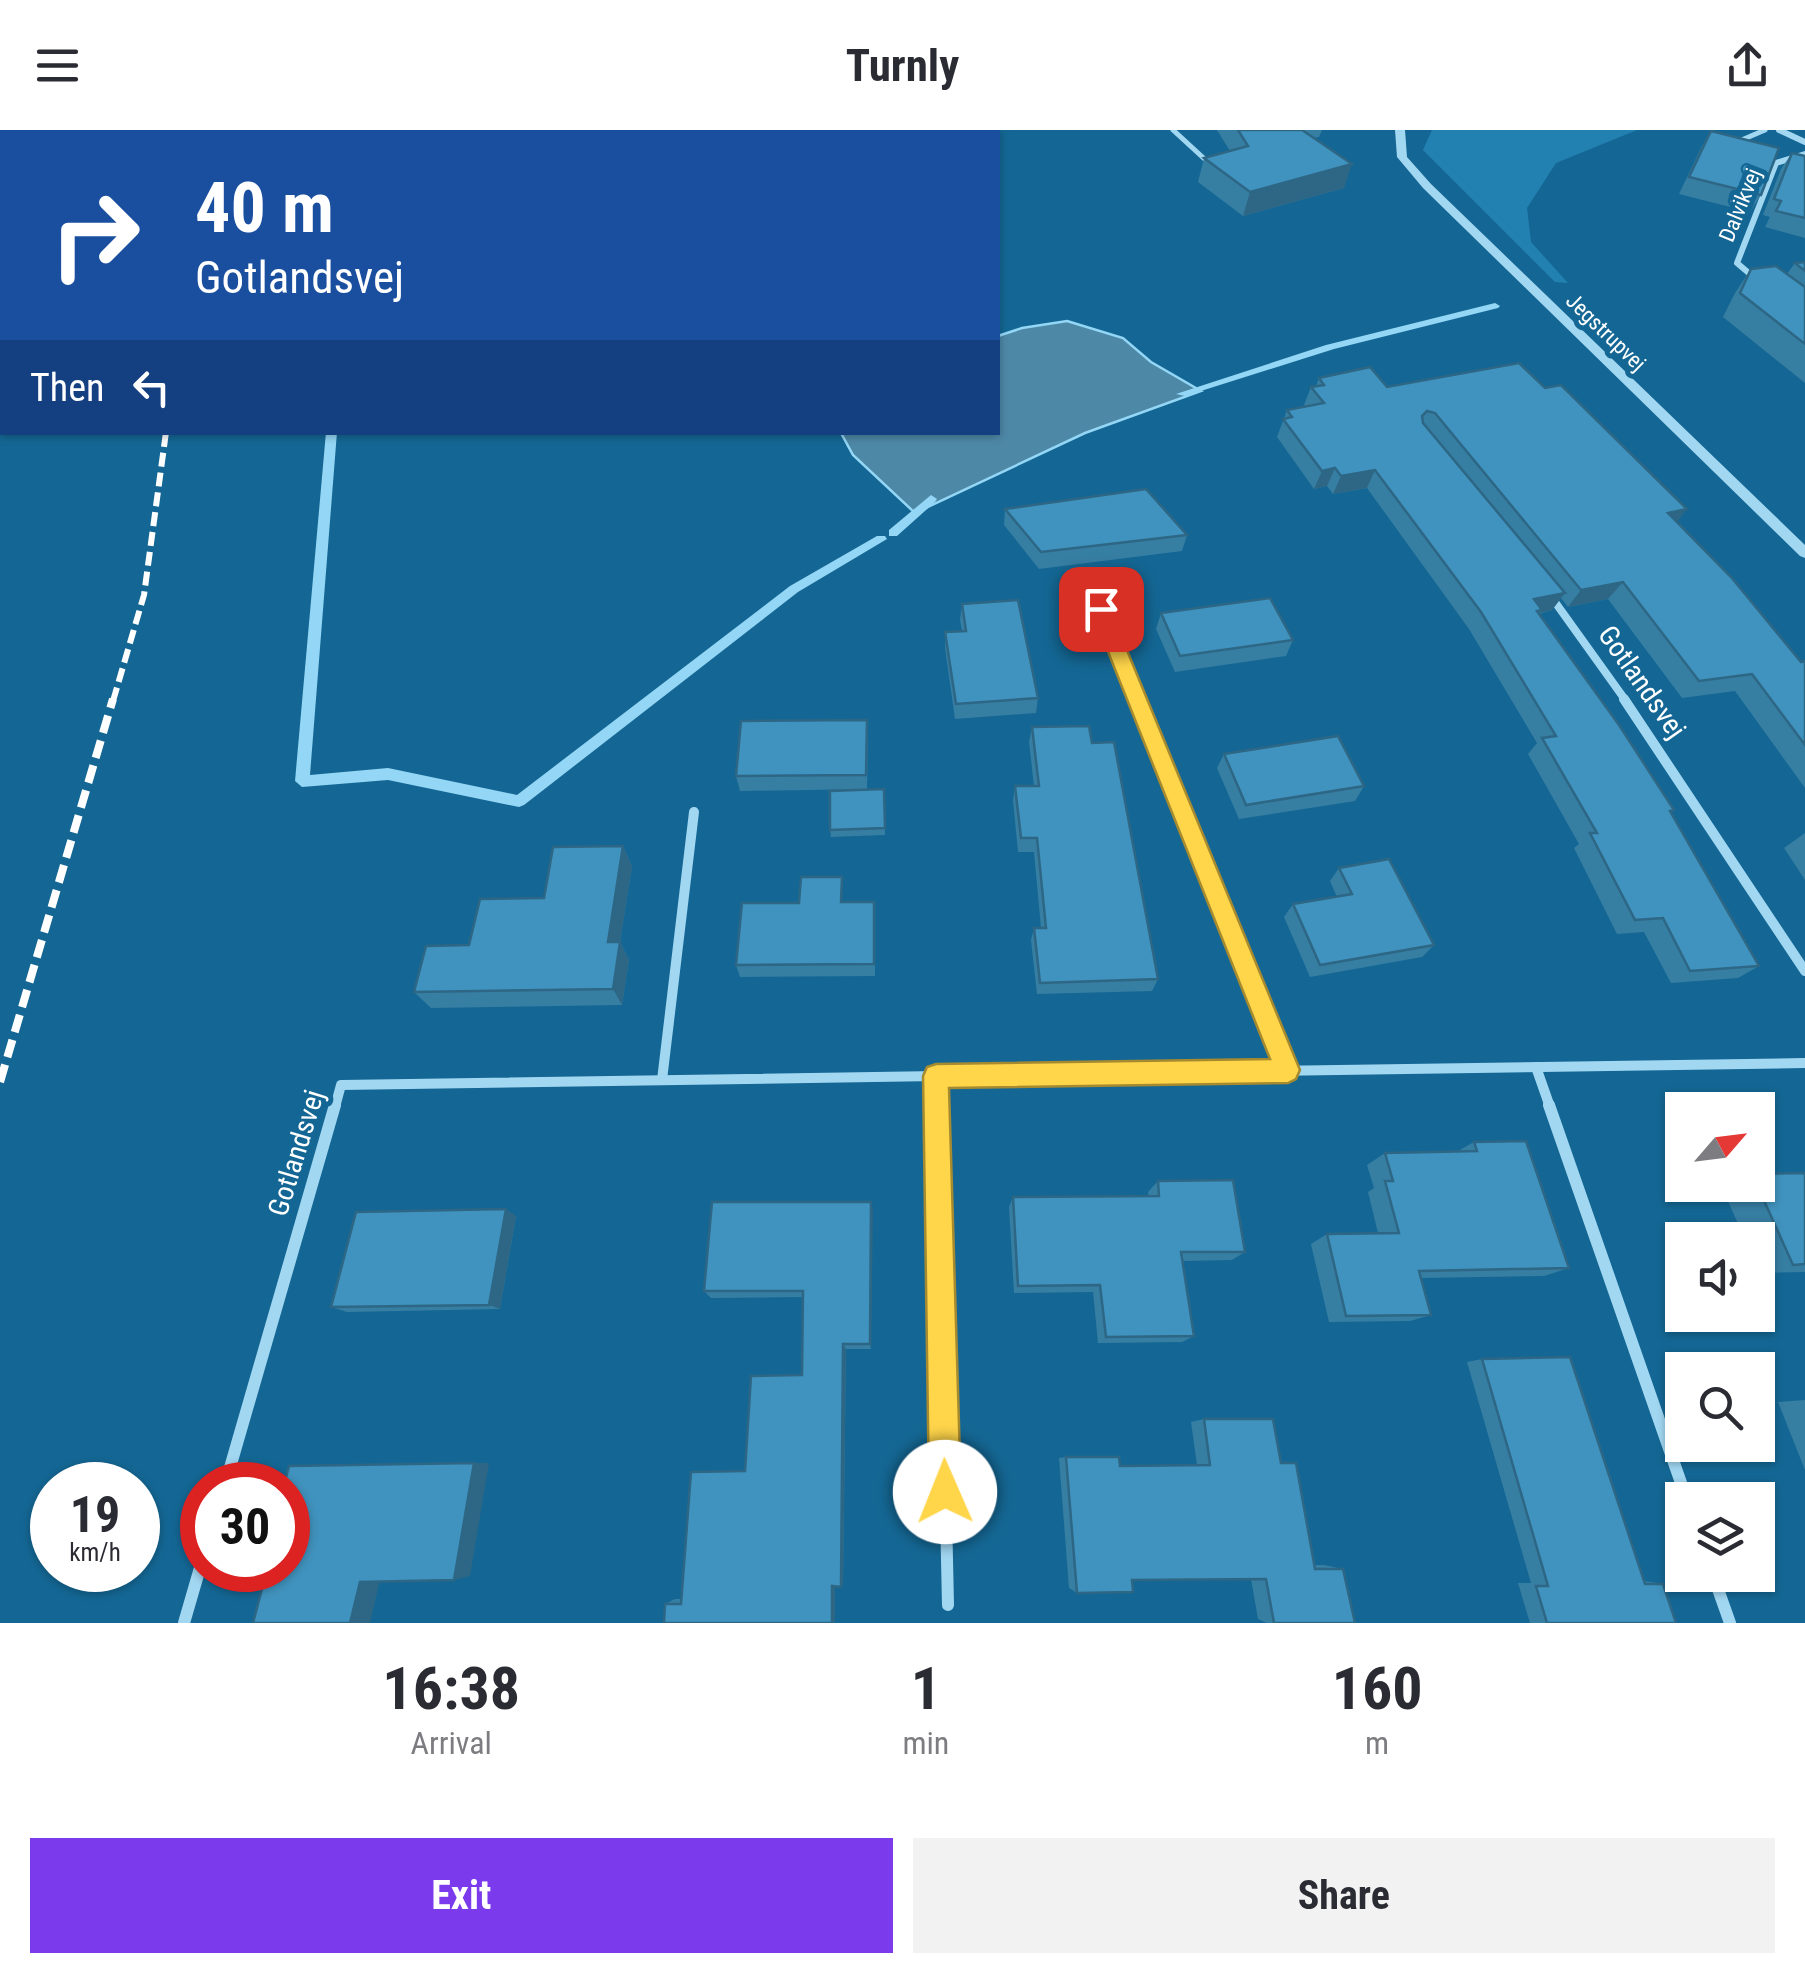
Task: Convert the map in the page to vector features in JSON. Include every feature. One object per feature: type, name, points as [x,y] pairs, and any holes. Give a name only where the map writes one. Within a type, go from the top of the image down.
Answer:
[{"type":"street","name":"Jegstrupvej","points":[[1400,130],[1402,157],[1426,186],[1805,554]]},
{"type":"street","points":[[1779,130],[1805,142]]},
{"type":"street","name":"Dalvikvej","points":[[1768,289],[1736,263],[1776,164],[1805,154]]},
{"type":"street","name":"Gotlandsvej","points":[[1539,581],[1633,711],[1805,971]]},
{"type":"street","points":[[1063,615],[1101,609],[1288,1070]]},
{"type":"street","points":[[662,1080],[694,812]]},
{"type":"street","name":"Gotlandsvej","points":[[231,1462],[341,1085],[1805,1063]]},
{"type":"street","points":[[1536,1067],[1681,1482]]},
{"type":"street","points":[[936,1076],[948,1605]]},
{"type":"street","points":[[184,1623],[193,1592]]},
{"type":"street","points":[[1719,1592],[1730,1623]]},
{"type":"lane","points":[[1173,130],[1210,164]]},
{"type":"lane","points":[[1730,144],[1765,130]]},
{"type":"shaded area","points":[[1432,130],[1637,130],[1556,163],[1527,208],[1531,242],[1568,283],[1555,282],[1423,150]]},
{"type":"shaded area","points":[[1067,321],[1123,338],[1151,362],[1201,391],[1085,433],[915,513],[853,455],[842,435],[1000,435],[1000,335]]},
{"type":"building","points":[[1238,130],[1302,130],[1352,164],[1250,192],[1204,158],[1248,146]]},
{"type":"building","points":[[1711,131],[1779,148],[1761,195],[1689,177]]},
{"type":"building","points":[[1792,153],[1805,156],[1805,218],[1776,211],[1781,201],[1774,199]]},
{"type":"building","points":[[1776,266],[1805,287],[1805,344],[1740,293],[1751,269]]},
{"type":"building","points":[[1519,363],[1545,388],[1561,385],[1687,509],[1668,513],[1731,577],[1801,662],[1805,661],[1805,745],[1752,674],[1699,681],[1623,582],[1581,590],[1435,413],[1427,411],[1422,416],[1423,423],[1565,593],[1534,599],[1542,610],[1537,611],[1674,810],[1670,811],[1759,966],[1690,971],[1663,918],[1635,920],[1590,833],[1597,833],[1542,738],[1556,736],[1481,612],[1375,470],[1341,476],[1335,468],[1322,471],[1283,419],[1292,417],[1287,410],[1324,403],[1311,387],[1324,385],[1319,378],[1370,367],[1387,387]]},
{"type":"building","points":[[1146,489],[1187,535],[1041,552],[1005,509]]},
{"type":"building","points":[[1270,598],[1293,640],[1180,656],[1161,613]]},
{"type":"building","points":[[1018,600],[1038,698],[956,704],[945,632],[966,631],[962,604]]},
{"type":"building","points":[[867,720],[866,775],[736,776],[741,721]]},
{"type":"building","points":[[1089,726],[1092,743],[1114,742],[1158,979],[1040,983],[1034,928],[1046,928],[1037,838],[1021,838],[1015,786],[1039,786],[1032,727]]},
{"type":"building","points":[[1338,736],[1364,786],[1246,805],[1224,754]]},
{"type":"building","points":[[884,789],[885,828],[830,830],[830,791]]},
{"type":"building","points":[[623,846],[608,942],[620,942],[613,989],[414,992],[426,946],[469,945],[480,899],[544,898],[553,847]]},
{"type":"building","points":[[1389,859],[1434,945],[1320,965],[1293,904],[1352,894],[1339,868]]},
{"type":"building","points":[[801,877],[842,877],[841,902],[874,902],[874,964],[736,965],[742,903],[799,903]]},
{"type":"building","points":[[1526,1141],[1569,1268],[1419,1271],[1431,1315],[1346,1316],[1327,1234],[1399,1233],[1385,1181],[1393,1181],[1385,1153],[1477,1151],[1474,1142]]},
{"type":"building","points":[[1805,1173],[1805,1264],[1793,1265],[1765,1202],[1775,1202],[1775,1174]]},
{"type":"building","points":[[1233,1180],[1245,1252],[1181,1252],[1194,1336],[1106,1337],[1100,1285],[1018,1286],[1013,1197],[1159,1196],[1158,1181]]},
{"type":"building","points":[[712,1202],[871,1202],[870,1344],[843,1344],[841,1587],[832,1586],[832,1623],[664,1623],[665,1604],[681,1604],[691,1472],[745,1471],[751,1376],[802,1375],[803,1291],[704,1291]]},
{"type":"building","points":[[506,1209],[489,1305],[331,1307],[356,1212]]},
{"type":"building","points":[[1570,1357],[1645,1584],[1663,1584],[1676,1623],[1547,1623],[1536,1586],[1548,1586],[1482,1359]]},
{"type":"building","points":[[1204,1419],[1273,1419],[1281,1463],[1296,1463],[1315,1569],[1343,1569],[1355,1623],[1274,1623],[1266,1579],[1132,1580],[1133,1592],[1077,1593],[1066,1457],[1119,1457],[1120,1466],[1210,1465]]},
{"type":"building","points":[[474,1463],[454,1580],[360,1582],[350,1623],[253,1623],[261,1592],[310,1592],[310,1466]]},
{"type":"waterway","points":[[1181,394],[1330,347],[1495,306]]},
{"type":"waterway","points":[[332,435],[302,781],[388,774],[519,801],[794,589],[881,539]]},
{"type":"waterway","points":[[893,533],[931,499]]},
{"type":"railway","points":[[113,701],[144,595],[166,435]]},
{"type":"railway","points":[[0,1082],[113,699]]},
{"type":"route","points":[[945,1492],[936,1076],[1288,1070],[1101,609]]}]
